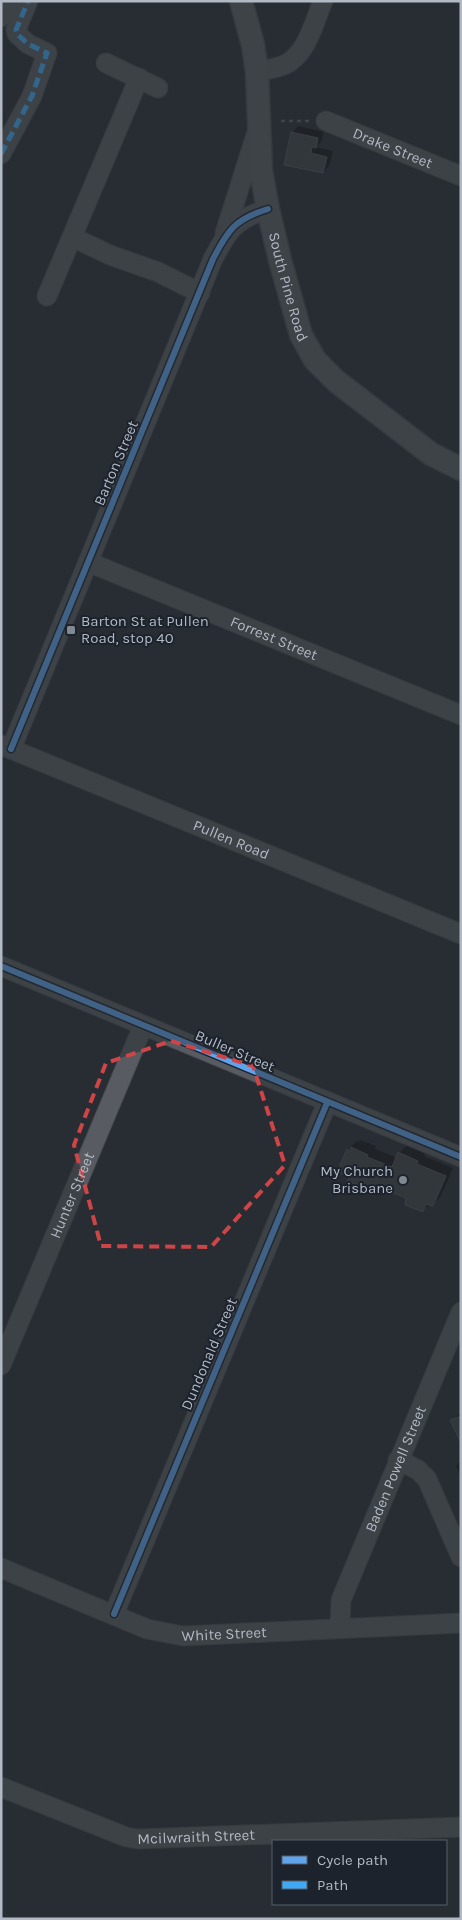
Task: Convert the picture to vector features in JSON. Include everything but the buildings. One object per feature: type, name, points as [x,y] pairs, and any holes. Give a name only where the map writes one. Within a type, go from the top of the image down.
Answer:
[{"type":"main road","name":"South Pine Road","points":[[241,1],[253,45],[257,72],[261,171],[268,209],[301,335],[315,360],[336,381],[431,454],[461,469]]},
{"type":"street","points":[[1,17],[8,1]]},
{"type":"street","points":[[1,154],[32,96],[47,53],[28,44],[17,34],[16,30],[28,1]]},
{"type":"street","points":[[257,72],[286,64],[297,57],[308,40],[323,1]]},
{"type":"street","points":[[106,63],[158,88]]},
{"type":"street","points":[[46,296],[139,78]]},
{"type":"street","name":"Drake Street","points":[[326,121],[461,176]]},
{"type":"street","points":[[224,239],[259,127]]},
{"type":"street","name":"Barton Street","points":[[6,747],[88,562],[213,260],[224,239],[244,218],[268,209]]},
{"type":"street","points":[[72,237],[110,255],[158,272],[200,293]]},
{"type":"street","name":"Forrest Street","points":[[88,562],[461,715]]},
{"type":"street","name":"Pullen Road","points":[[6,747],[461,934]]},
{"type":"street","name":"Buller Street","points":[[1,966],[461,1158]]},
{"type":"street","name":"Hunter Street","points":[[1,1365],[143,1026]]},
{"type":"street","name":"Dundonald Street","points":[[114,1614],[327,1103]]},
{"type":"street","name":"Baden Powell Street","points":[[340,1628],[340,1600],[461,1312]]},
{"type":"street","points":[[398,1460],[418,1470],[427,1480],[461,1557]]},
{"type":"street","name":"White Street","points":[[1,1568],[148,1629],[183,1636],[461,1623]]},
{"type":"street","name":"Mcilwraith Street","points":[[1,1787],[126,1837],[138,1840],[461,1827]]},
{"type":"path","points":[[281,121],[326,121]]},
{"type":"highlighted area","points":[[171,1041],[253,1066],[285,1165],[211,1247],[101,1246],[74,1145],[106,1063]]},
{"type":"marked path","points":[[1,154],[32,96],[47,53],[28,44],[17,34],[16,30],[28,1]]},
{"type":"cycle path","points":[[11,749],[213,259],[223,240],[234,227],[248,217],[268,209]]},
{"type":"cycle path","points":[[1,966],[461,1157]]},
{"type":"cycle path","points":[[114,1614],[327,1103]]},
{"type":"place","name":"Barton St at Pullen Road, stop 40","points":[[71,630]]},
{"type":"place","name":"My Church Brisbane","points":[[403,1180]]}]
